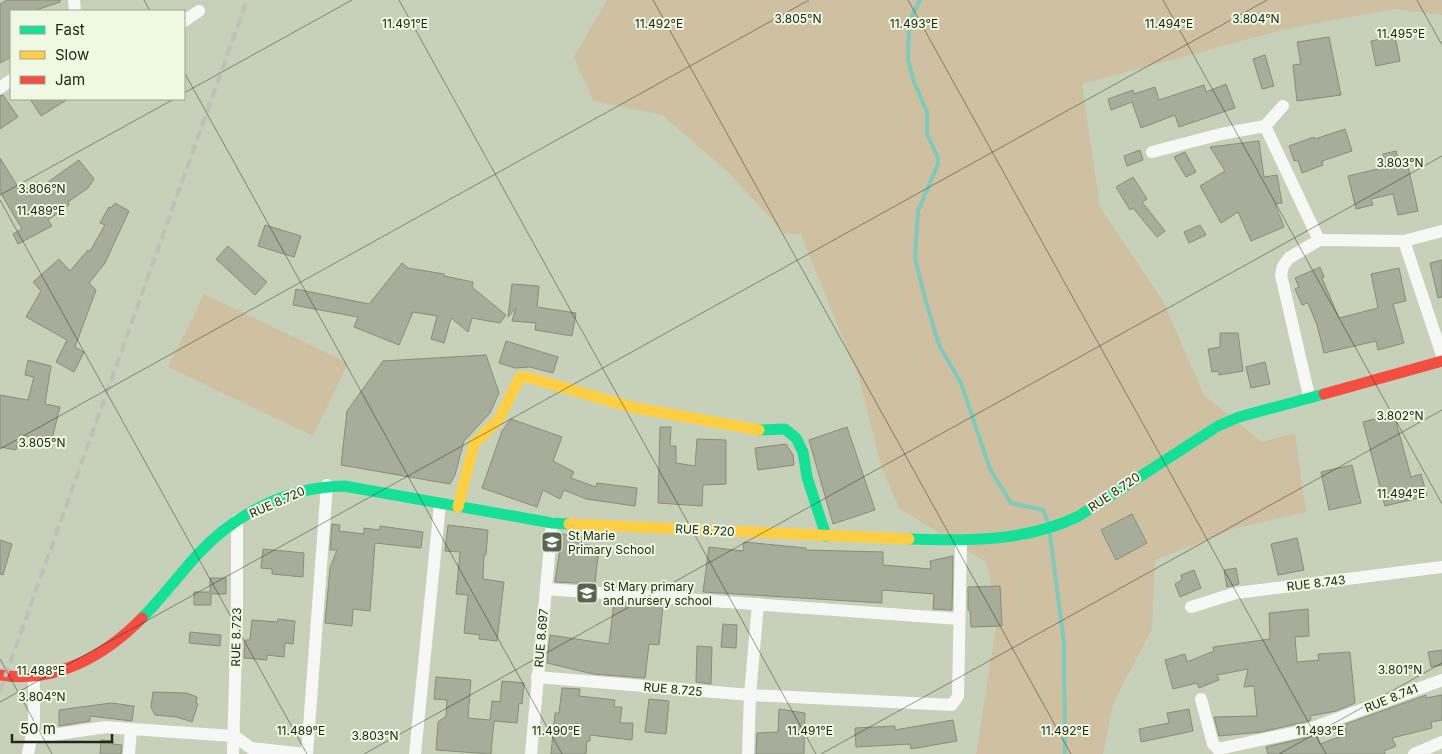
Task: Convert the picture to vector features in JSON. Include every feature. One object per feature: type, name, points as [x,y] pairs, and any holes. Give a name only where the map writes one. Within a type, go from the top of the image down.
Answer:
[{"type":"main road","name":"RUE 8.720","points":[[0,675],[34,676],[74,667],[96,658],[115,645],[146,616],[211,540],[237,520],[286,495],[327,485],[344,486],[552,523],[826,536],[960,540],[1001,538],[1057,527],[1079,516],[1218,426],[1239,417],[1309,396],[1442,361]]},
{"type":"main road","points":[[458,507],[474,444],[499,419],[516,382],[520,377],[527,377],[631,407],[759,430],[786,429],[796,438],[803,452],[807,477],[826,536]]},
{"type":"street","points":[[185,20],[199,11]]},
{"type":"street","points":[[1152,152],[1221,134],[1265,126],[1283,106]]},
{"type":"street","points":[[1265,126],[1319,240]]},
{"type":"street","points":[[1309,396],[1281,275],[1282,266],[1288,258],[1319,240],[1404,241],[1442,230]]},
{"type":"street","points":[[1404,241],[1442,355]]},
{"type":"street","points":[[31,738],[106,727],[131,728],[234,736],[251,748],[306,754],[327,485]]},
{"type":"street","points":[[415,754],[440,504]]},
{"type":"street","name":"RUE 8.723","points":[[232,754],[234,736],[237,520]]},
{"type":"street","name":"RUE 8.697","points":[[531,754],[552,523]]},
{"type":"street","points":[[546,589],[959,619],[960,540]]},
{"type":"street","name":"RUE 8.743","points":[[1192,607],[1236,593],[1442,567]]},
{"type":"street","points":[[748,754],[750,696],[758,604]]},
{"type":"street","name":"RUE 8.725","points":[[537,677],[750,696],[952,705],[958,696],[959,619]]},
{"type":"street","points":[[28,754],[34,707],[34,676]]},
{"type":"street","name":"RUE 8.741","points":[[1201,699],[1213,744],[1218,749],[1307,730],[1442,680]]},
{"type":"street","points":[[129,754],[131,728]]},
{"type":"street","points":[[1414,754],[1442,742]]},
{"type":"shaded area","points":[[607,0],[1442,0],[1442,15],[1394,9],[1286,29],[1082,84],[1100,207],[1163,301],[1204,395],[1262,442],[1295,433],[1306,512],[1237,528],[1155,560],[1152,629],[1113,704],[1103,754],[976,754],[997,620],[987,563],[899,508],[882,469],[859,378],[801,235],[784,233],[727,171],[662,115],[593,101],[574,57]]},
{"type":"shaded area","points":[[204,294],[348,363],[313,436],[168,367]]},
{"type":"building","points":[[7,0],[60,0],[60,2],[36,10],[10,10],[10,58],[0,63],[0,4]]},
{"type":"building","points":[[1395,36],[1400,61],[1376,66],[1371,41]]},
{"type":"building","points":[[1329,37],[1341,95],[1297,101],[1293,65],[1301,64],[1297,42]]},
{"type":"building","points":[[1265,55],[1274,86],[1262,89],[1253,59]]},
{"type":"building","points":[[1226,84],[1235,108],[1179,127],[1175,115],[1141,128],[1132,102],[1111,110],[1108,99],[1133,90],[1134,94],[1155,87],[1159,100],[1204,85],[1206,92]]},
{"type":"building","points":[[3,95],[18,117],[0,129],[0,96]]},
{"type":"building","points":[[31,100],[66,100],[41,116]]},
{"type":"building","points":[[1345,129],[1352,151],[1322,161],[1323,165],[1302,173],[1298,160],[1294,161],[1289,146]]},
{"type":"building","points":[[1259,141],[1264,177],[1277,175],[1282,203],[1275,204],[1284,227],[1251,241],[1238,212],[1221,223],[1200,186],[1225,171],[1210,147]]},
{"type":"building","points":[[1140,150],[1143,160],[1127,166],[1124,156]]},
{"type":"building","points":[[1396,151],[1398,159],[1406,157],[1418,211],[1398,215],[1393,194],[1371,199],[1373,205],[1356,209],[1348,176],[1386,167],[1383,154]]},
{"type":"building","points":[[1185,152],[1196,172],[1186,177],[1174,157]]},
{"type":"building","points":[[0,158],[21,192],[38,182],[41,187],[79,160],[94,179],[88,188],[68,202],[69,205],[48,220],[52,226],[18,244],[13,234],[22,229],[0,192]]},
{"type":"building","points":[[1133,177],[1147,199],[1142,202],[1165,231],[1157,237],[1133,208],[1130,210],[1116,187]]},
{"type":"building","points":[[115,203],[129,211],[105,263],[89,283],[96,290],[75,347],[84,352],[74,372],[56,362],[67,340],[26,317],[41,291],[33,282],[59,259],[70,271],[88,250],[90,251],[105,225],[100,223],[109,207],[111,208]]},
{"type":"building","points":[[265,225],[301,236],[294,257],[258,246]]},
{"type":"building","points":[[1200,225],[1206,235],[1189,243],[1184,232]]},
{"type":"building","points":[[228,246],[267,282],[255,295],[216,259]]},
{"type":"building","points":[[1442,260],[1442,297],[1438,298],[1430,263]]},
{"type":"building","points":[[402,263],[408,268],[444,274],[444,276],[473,282],[472,287],[506,315],[500,323],[472,318],[468,332],[451,318],[444,343],[431,339],[437,316],[413,312],[399,345],[354,327],[358,317],[293,305],[296,289],[369,304]]},
{"type":"building","points":[[1320,267],[1324,277],[1322,278],[1339,318],[1378,308],[1371,274],[1399,268],[1406,301],[1393,304],[1404,343],[1378,350],[1376,341],[1324,353],[1317,325],[1308,303],[1302,305],[1295,289],[1299,287],[1295,278]]},
{"type":"building","points":[[512,284],[539,286],[537,307],[576,313],[572,336],[535,330],[536,323],[512,321],[516,308],[508,317]]},
{"type":"building","points":[[1220,333],[1238,333],[1243,371],[1219,375],[1218,371],[1212,372],[1208,349],[1220,347]]},
{"type":"building","points":[[506,341],[558,357],[553,373],[530,367],[515,368],[499,363]]},
{"type":"building","points":[[486,355],[499,393],[490,413],[464,441],[455,475],[450,484],[341,465],[347,411],[383,361]]},
{"type":"building","points":[[28,360],[51,366],[45,404],[60,407],[51,443],[20,434],[16,450],[0,447],[0,395],[28,400],[34,377],[25,375]]},
{"type":"building","points":[[1265,362],[1270,384],[1251,388],[1246,367]]},
{"type":"building","points":[[1394,414],[1411,477],[1421,474],[1427,496],[1385,506],[1363,422]]},
{"type":"building","points":[[511,419],[562,437],[553,461],[574,472],[571,478],[596,487],[597,483],[637,488],[635,506],[586,499],[564,490],[560,499],[543,490],[537,507],[482,488],[502,431]]},
{"type":"building","points":[[660,427],[671,427],[670,446],[676,446],[676,463],[695,466],[697,439],[726,440],[726,484],[703,485],[702,506],[658,503]]},
{"type":"building","points":[[847,427],[875,510],[833,524],[809,440]]},
{"type":"building","points":[[786,444],[793,455],[794,465],[758,470],[755,448]]},
{"type":"building","points":[[1352,465],[1361,503],[1329,510],[1321,472]]},
{"type":"building","points":[[1132,514],[1147,543],[1116,560],[1101,530]]},
{"type":"building","points":[[332,524],[340,525],[339,531],[364,534],[364,528],[380,530],[380,526],[423,532],[421,548],[375,543],[370,611],[353,609],[352,626],[325,623],[330,568],[337,550],[330,550]]},
{"type":"building","points":[[448,525],[488,530],[483,579],[504,582],[497,641],[479,639],[480,635],[464,633],[468,595],[456,594],[460,552],[445,551]]},
{"type":"building","points":[[562,534],[582,538],[581,544],[599,547],[595,584],[555,582]]},
{"type":"building","points":[[1297,538],[1304,570],[1278,575],[1271,544]]},
{"type":"building","points":[[0,540],[12,544],[3,575],[0,574]]},
{"type":"building","points":[[744,542],[806,548],[806,550],[883,552],[883,565],[931,569],[930,561],[953,556],[952,610],[933,609],[934,594],[882,590],[882,603],[703,592],[709,547],[743,551]]},
{"type":"building","points":[[263,549],[304,553],[303,577],[272,574],[272,569],[261,568]]},
{"type":"building","points":[[1236,568],[1239,584],[1227,587],[1224,570]]},
{"type":"building","points":[[1194,570],[1201,588],[1180,597],[1175,584],[1182,580],[1181,575]]},
{"type":"building","points":[[210,578],[226,578],[226,594],[211,594],[211,605],[194,605],[194,592],[210,592]]},
{"type":"building","points":[[1000,586],[1002,626],[971,627],[970,610],[968,610],[968,587]]},
{"type":"building","points":[[614,602],[663,606],[659,645],[649,644],[645,678],[593,674],[547,663],[550,635],[609,644]]},
{"type":"building","points":[[1308,609],[1309,636],[1295,637],[1297,662],[1319,660],[1318,654],[1350,652],[1355,703],[1336,711],[1310,716],[1311,720],[1305,722],[1261,732],[1219,736],[1214,717],[1257,716],[1254,686],[1244,687],[1248,669],[1217,675],[1219,680],[1199,688],[1197,683],[1173,689],[1165,660],[1185,654],[1187,662],[1214,651],[1213,647],[1270,639],[1269,613]]},
{"type":"building","points":[[278,619],[295,621],[293,644],[285,643],[284,657],[267,655],[267,660],[244,658],[245,640],[250,640],[252,620],[277,622]]},
{"type":"building","points":[[723,624],[737,625],[736,648],[721,647]]},
{"type":"building","points":[[190,632],[221,635],[220,646],[189,643]]},
{"type":"building","points":[[697,646],[712,647],[711,684],[696,682]]},
{"type":"building","points":[[1442,650],[1442,665],[1431,667],[1428,652]]},
{"type":"building","points":[[436,677],[471,680],[468,718],[490,720],[492,701],[500,702],[502,681],[524,683],[522,704],[519,703],[517,723],[494,721],[491,754],[436,750],[438,722],[446,716],[447,700],[434,699]]},
{"type":"building","points":[[562,688],[580,689],[579,696],[615,700],[614,707],[622,707],[620,723],[633,723],[632,740],[590,735],[590,741],[587,741],[586,754],[551,754],[555,713],[559,713]]},
{"type":"building","points":[[153,692],[186,693],[197,697],[196,703],[198,704],[192,722],[177,717],[155,715],[151,707]]},
{"type":"building","points":[[1426,695],[1426,698],[1442,695],[1442,720],[1431,722],[1432,728],[1392,738],[1396,746],[1384,751],[1385,754],[1268,754],[1266,747],[1317,735],[1320,744],[1347,734],[1343,725]]},
{"type":"building","points":[[649,699],[669,701],[666,734],[645,732]]},
{"type":"building","points":[[111,703],[134,706],[132,721],[90,716],[90,721],[59,726],[59,710]]},
{"type":"building","points":[[779,709],[805,713],[804,754],[756,754],[757,733],[778,732]]},
{"type":"building","points":[[1189,709],[1193,731],[1141,742],[1139,729],[1169,723],[1167,713]]},
{"type":"building","points":[[953,720],[957,741],[911,749],[910,744],[856,747],[855,728],[895,726],[895,730]]},
{"type":"building","points":[[101,740],[113,741],[113,744],[122,745],[121,754],[100,754]]},
{"type":"waterway","points":[[920,0],[909,22],[908,60],[914,82],[927,112],[927,134],[938,158],[938,164],[918,211],[915,258],[939,345],[961,383],[990,469],[1011,503],[1043,510],[1049,525]]},
{"type":"waterway","points":[[1050,535],[1064,643],[1065,754]]},
{"type":"railway","points":[[0,691],[247,0]]},
{"type":"traffic: fast","points":[[909,539],[953,540],[996,538],[1038,531],[1059,525],[1079,516],[1218,426],[1239,417],[1324,394]]},
{"type":"traffic: fast","points":[[759,430],[785,429],[796,438],[803,452],[807,477],[826,536]]},
{"type":"traffic: fast","points":[[142,618],[198,554],[229,526],[264,505],[303,491],[344,486],[552,523],[569,524]]},
{"type":"traffic: slow","points":[[458,507],[474,444],[499,419],[520,377],[527,377],[631,407],[759,430]]},
{"type":"traffic: slow","points":[[569,524],[909,539]]},
{"type":"traffic: jam","points":[[1324,394],[1442,361]]},
{"type":"traffic: jam","points":[[0,675],[20,677],[40,675],[78,664],[112,644],[142,618]]},
{"type":"place","name":"St Marie Primary School","points":[[552,542]]},
{"type":"place","name":"St Mary primary and nursery school","points":[[587,593]]}]
